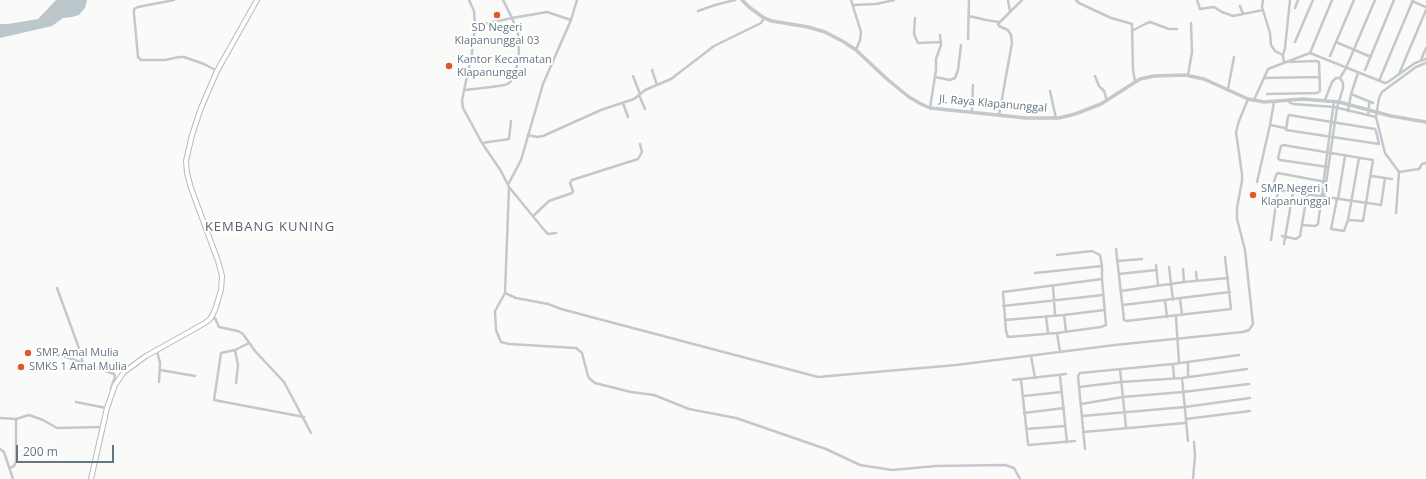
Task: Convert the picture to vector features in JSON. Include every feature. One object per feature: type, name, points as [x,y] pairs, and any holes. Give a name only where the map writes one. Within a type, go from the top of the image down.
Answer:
[{"type":"main road","points":[[91,479],[107,408],[115,385],[124,372],[135,363],[210,319],[220,297],[222,276],[218,261],[191,188],[186,167],[187,151],[201,108],[217,71],[257,0]]},
{"type":"street","points":[[174,0],[134,9],[138,57],[142,60],[164,60],[184,57],[204,64],[217,71]]},
{"type":"street","points":[[469,0],[474,10],[475,26],[472,53],[462,100],[463,108],[482,143],[509,185],[541,228],[548,234],[556,233]]},
{"type":"street","points":[[465,90],[491,87],[509,83],[512,80],[519,56],[518,33],[503,0]]},
{"type":"street","points":[[578,0],[543,84],[521,160],[509,185],[505,294],[495,311],[496,330],[501,342],[508,344],[576,348],[582,353],[588,376],[595,383],[630,392],[654,395],[685,408],[746,421],[826,449],[855,463],[868,467],[892,470],[936,466],[1005,465],[1014,468],[1020,479]]},
{"type":"street","points":[[698,11],[734,0]]},
{"type":"street","name":"Jl. Raya Klapanunggal","points":[[742,0],[764,18],[772,21],[808,26],[825,32],[844,42],[856,50],[887,79],[915,101],[930,108],[1033,119],[1056,118],[1075,114],[1107,101],[1135,81],[1145,77],[1188,76],[1204,79],[1248,99],[1264,102],[1288,100],[1334,101],[1376,112],[1426,122]]},
{"type":"street","points":[[851,0],[861,32],[856,50]]},
{"type":"street","points":[[852,5],[876,4],[894,0]]},
{"type":"street","points":[[968,39],[969,0]]},
{"type":"street","points":[[1008,0],[1010,12]]},
{"type":"street","points":[[999,22],[1022,0]]},
{"type":"street","points":[[1076,0],[1111,18],[1131,23],[1135,81]]},
{"type":"street","points":[[1197,0],[1198,6],[1201,10],[1214,7],[1231,16],[1263,10]]},
{"type":"street","points":[[1263,0],[1263,10],[1270,33],[1272,49],[1283,55]]},
{"type":"street","points":[[1285,63],[1283,55],[1290,0]]},
{"type":"street","points":[[1295,8],[1298,0]]},
{"type":"street","points":[[1295,42],[1313,0]]},
{"type":"street","points":[[1310,53],[1332,0]]},
{"type":"street","points":[[1330,56],[1354,0]]},
{"type":"street","points":[[1325,100],[1333,80],[1340,78],[1346,68],[1375,0]]},
{"type":"street","points":[[1365,70],[1394,0]]},
{"type":"street","points":[[1379,81],[1412,1],[1426,9],[1398,75]]},
{"type":"street","points":[[1240,6],[1243,14]]},
{"type":"street","points":[[475,26],[547,12],[570,20]]},
{"type":"street","points":[[969,16],[999,22]]},
{"type":"street","points":[[528,135],[537,137],[543,136],[601,110],[634,99],[645,90],[671,79],[714,46],[759,24],[764,18]]},
{"type":"street","points":[[915,18],[914,34],[918,43],[941,42]]},
{"type":"street","points":[[999,22],[999,26],[1008,30],[1011,35],[1012,43],[999,116]]},
{"type":"street","points":[[1132,31],[1150,22],[1169,29],[1177,29]]},
{"type":"street","points":[[1188,76],[1192,52],[1191,23]]},
{"type":"street","points":[[930,108],[936,59],[940,50],[940,35]]},
{"type":"street","points":[[1336,42],[1371,57]]},
{"type":"street","points":[[935,77],[950,80],[955,78],[958,70],[961,44]]},
{"type":"street","points":[[1421,60],[1426,48]]},
{"type":"street","points":[[1254,100],[1267,71],[1270,68],[1310,53],[1386,83],[1421,60],[1426,59]]},
{"type":"street","points":[[519,56],[553,60]]},
{"type":"street","points":[[1228,89],[1234,56]]},
{"type":"street","points":[[1267,94],[1320,92],[1318,62],[1285,63]]},
{"type":"street","points":[[1396,213],[1399,172],[1385,153],[1376,112],[1382,92],[1416,67],[1426,63]]},
{"type":"street","points":[[652,70],[657,85]]},
{"type":"street","points":[[1348,111],[1351,94],[1358,73]]},
{"type":"street","points":[[633,76],[645,108]]},
{"type":"street","points":[[1095,76],[1099,86],[1104,91],[1107,101]]},
{"type":"street","points":[[1264,78],[1320,77]]},
{"type":"street","points":[[1302,225],[1315,226],[1318,224],[1323,197],[1332,122],[1344,86],[1340,78]]},
{"type":"street","points":[[972,112],[973,84]]},
{"type":"street","points":[[1050,91],[1056,118]]},
{"type":"street","points":[[1258,182],[1278,94]]},
{"type":"street","points":[[1351,94],[1373,103]]},
{"type":"street","points":[[505,294],[516,298],[548,304],[561,309],[818,377],[948,366],[1243,332],[1249,330],[1253,324],[1245,250],[1238,226],[1237,214],[1242,174],[1236,132],[1248,99]]},
{"type":"street","points":[[1288,100],[1293,104],[1336,108],[1376,117]]},
{"type":"street","points":[[1331,137],[1335,123],[1336,108],[1334,101]]},
{"type":"street","points":[[1368,115],[1370,110],[1369,102]]},
{"type":"street","points":[[623,103],[628,117]]},
{"type":"street","points":[[1270,125],[1285,128],[1286,130],[1379,143],[1376,131],[1374,129],[1289,115],[1285,128]]},
{"type":"street","points":[[482,143],[509,139],[511,121]]},
{"type":"street","points":[[533,216],[549,201],[572,193],[573,191],[570,183],[572,180],[638,159],[642,152],[640,144]]},
{"type":"street","points":[[1327,167],[1280,160],[1278,158],[1283,145],[1373,161],[1363,221],[1348,220]]},
{"type":"street","points":[[1345,156],[1331,229],[1344,231],[1352,201],[1359,158]]},
{"type":"street","points":[[1399,172],[1419,169],[1422,164],[1426,163]]},
{"type":"street","points":[[1325,182],[1277,174],[1273,186],[1278,190],[1381,205],[1385,178]]},
{"type":"street","points":[[1371,176],[1392,179]]},
{"type":"street","points":[[1270,240],[1278,190]]},
{"type":"street","points":[[1284,244],[1284,236],[1293,192]]},
{"type":"street","points":[[1284,236],[1298,238],[1300,236],[1307,195]]},
{"type":"street","points":[[1116,249],[1124,320],[1126,321],[1176,317],[1231,309],[1226,257]]},
{"type":"street","points":[[1057,255],[1092,251],[1100,255],[1106,323],[1104,326],[1057,333],[1008,337],[1006,334],[1002,293],[1102,279]]},
{"type":"street","points":[[1117,261],[1142,259]]},
{"type":"street","points":[[1156,265],[1158,285]]},
{"type":"street","points":[[1035,273],[1102,266]]},
{"type":"street","points":[[1169,267],[1173,300]]},
{"type":"street","points":[[1183,269],[1184,282]]},
{"type":"street","points":[[1119,274],[1156,270]]},
{"type":"street","points":[[1196,272],[1197,281]]},
{"type":"street","points":[[1121,291],[1158,285],[1228,278]]},
{"type":"street","points":[[1053,286],[1055,315]]},
{"type":"street","points":[[57,288],[80,351],[83,364]]},
{"type":"street","points":[[1122,305],[1230,292]]},
{"type":"street","points":[[1003,306],[1103,295]]},
{"type":"street","points":[[1180,298],[1182,315]]},
{"type":"street","points":[[1165,300],[1167,317]]},
{"type":"street","points":[[1005,320],[1104,310]]},
{"type":"street","points":[[1064,315],[1066,331]]},
{"type":"street","points":[[1046,316],[1048,333]]},
{"type":"street","points":[[1176,317],[1179,362]]},
{"type":"street","points":[[210,319],[215,318],[219,327],[241,333],[259,356],[284,382],[304,417],[311,433]]},
{"type":"street","points":[[1057,333],[1060,352]]},
{"type":"street","points":[[249,343],[235,350],[221,353],[214,400],[304,417]]},
{"type":"street","points":[[235,350],[238,365],[236,383]]},
{"type":"street","points":[[42,351],[114,374],[116,377],[111,388],[111,397]]},
{"type":"street","points":[[157,351],[160,363],[159,382]]},
{"type":"street","points":[[1085,449],[1078,376],[1080,373],[1173,364],[1239,355]]},
{"type":"street","points":[[1031,356],[1035,378]]},
{"type":"street","points":[[1188,362],[1188,377]]},
{"type":"street","points":[[1173,364],[1174,378]]},
{"type":"street","points":[[1120,369],[1126,427]]},
{"type":"street","points":[[1079,387],[1121,382],[1182,378],[1247,369]]},
{"type":"street","points":[[160,370],[195,376]]},
{"type":"street","points":[[1012,380],[1060,376],[1066,374]]},
{"type":"street","points":[[1060,376],[1067,442]]},
{"type":"street","points":[[1182,378],[1188,441]]},
{"type":"street","points":[[1021,380],[1028,444],[1075,441]]},
{"type":"street","points":[[1081,404],[1123,397],[1249,384]]},
{"type":"street","points":[[1022,396],[1062,392]]},
{"type":"street","points":[[1082,416],[1184,407],[1250,398]]},
{"type":"street","points":[[76,402],[107,408]]},
{"type":"street","points":[[1024,413],[1064,408]]},
{"type":"street","points":[[1084,432],[1186,421],[1250,411]]},
{"type":"street","points":[[0,418],[16,419],[29,415],[43,420],[57,428],[102,427]]},
{"type":"street","points":[[10,468],[14,466],[16,461],[16,419]]},
{"type":"street","points":[[1026,429],[1066,426]]},
{"type":"street","points":[[1193,479],[1195,456],[1194,442]]},
{"type":"street","points":[[0,449],[4,452],[13,479]]},
{"type":"shaded area","points":[[56,0],[87,0],[85,8],[79,15],[63,18],[52,26],[0,38],[0,24],[38,19]]},
{"type":"place","name":"SD Negeri Klapanunggal 03","points":[[497,15]]},
{"type":"place","name":"Kantor Kecamatan Klapanunggal","points":[[449,66]]},
{"type":"place","name":"SMP Negeri 1 Klapanunggal","points":[[1253,195]]},
{"type":"place","name":"SMP Amal Mulia","points":[[28,353]]},
{"type":"place","name":"SMKS 1 Amal Mulia","points":[[21,367]]},
{"type":"district","name":"KEMBANG KUNING","points":[[270,227]]}]
